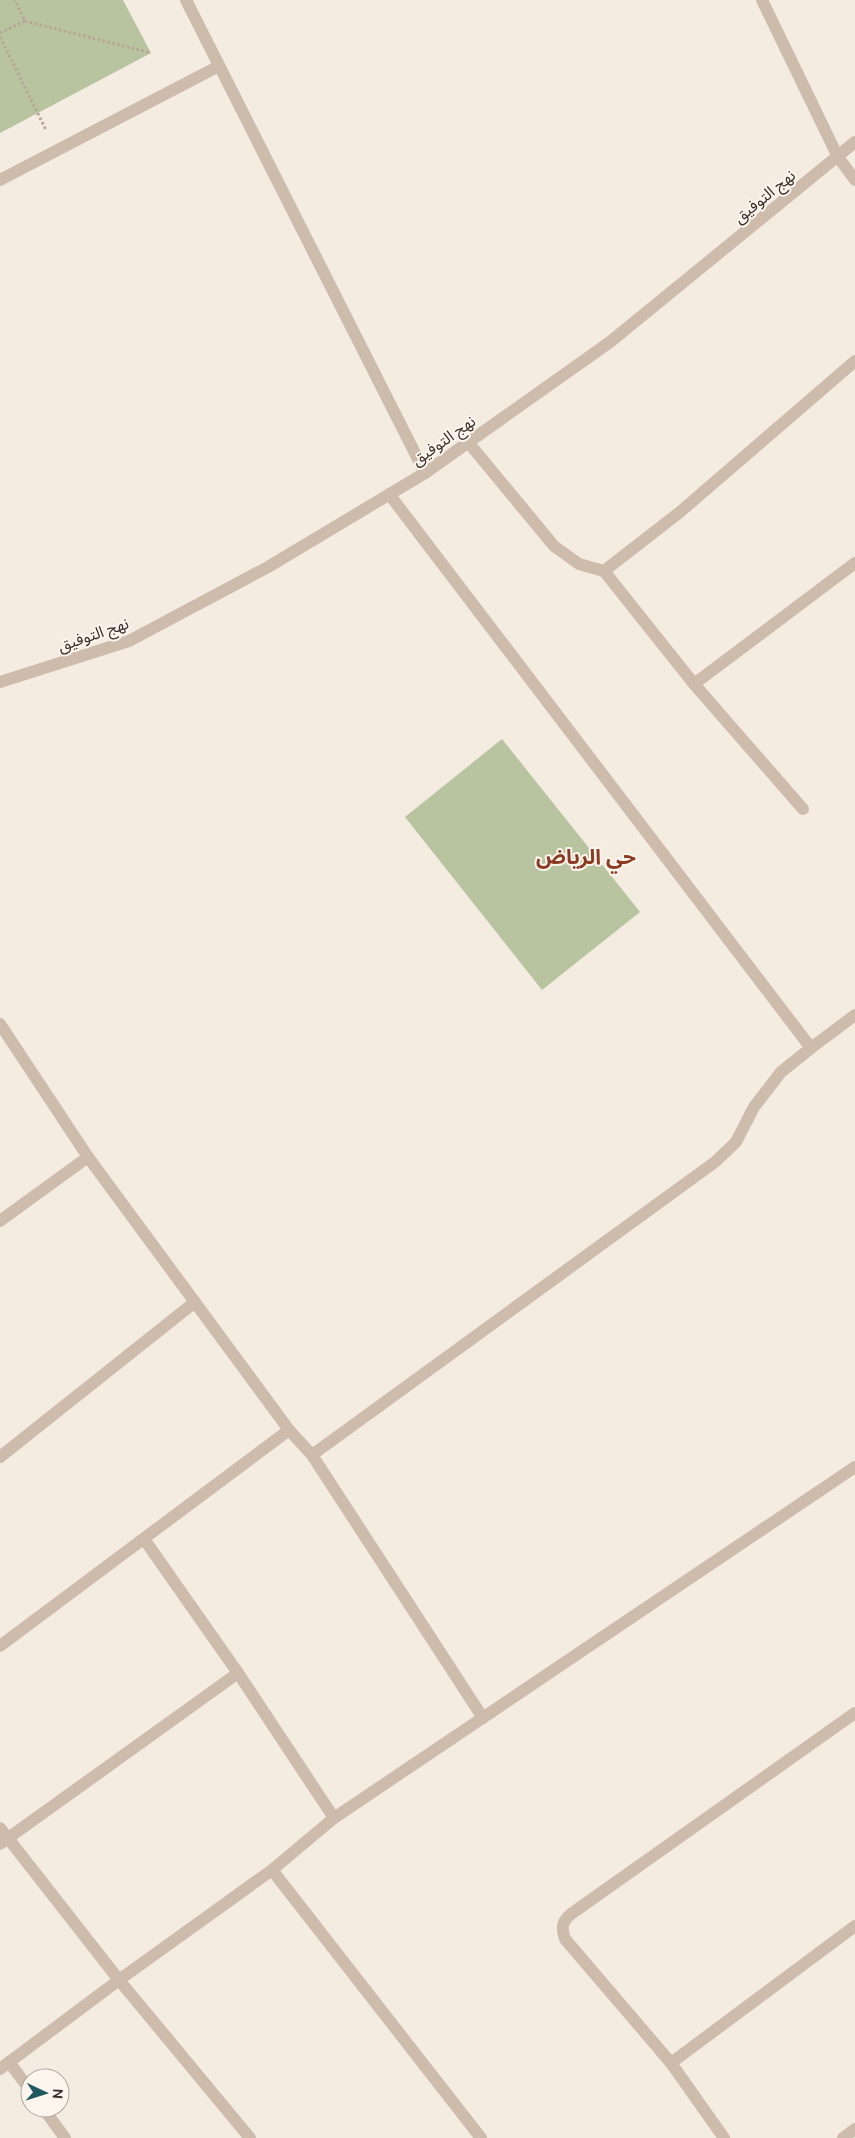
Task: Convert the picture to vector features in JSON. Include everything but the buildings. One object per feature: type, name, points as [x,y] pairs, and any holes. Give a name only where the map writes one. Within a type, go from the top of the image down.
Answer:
[{"type":"street","points":[[186,0],[424,473]]},
{"type":"street","points":[[762,0],[838,157],[855,180]]},
{"type":"street","points":[[0,180],[219,66]]},
{"type":"street","name":"نهج التوفيق","points":[[0,682],[129,641],[268,567],[424,473],[610,342],[855,142]]},
{"type":"street","points":[[604,571],[680,512],[855,362]]},
{"type":"street","points":[[468,442],[554,546],[579,564],[604,571],[694,684],[803,809]]},
{"type":"street","points":[[389,494],[811,1048]]},
{"type":"street","points":[[694,684],[855,563]]},
{"type":"street","points":[[312,1455],[715,1162],[736,1142],[754,1107],[769,1085],[781,1072],[855,1015]]},
{"type":"street","points":[[0,1024],[88,1157],[289,1430],[312,1455],[483,1718]]},
{"type":"street","points":[[0,1221],[88,1157]]},
{"type":"street","points":[[0,1457],[195,1302]]},
{"type":"street","points":[[0,1646],[289,1430]]},
{"type":"street","points":[[20,2080],[5,2066],[272,1870],[334,1818],[855,1467]]},
{"type":"street","points":[[144,1539],[238,1673],[334,1818]]},
{"type":"street","points":[[4,1841],[238,1673]]},
{"type":"street","points":[[724,2138],[671,2063],[565,1939],[562,1926],[564,1920],[855,1713]]},
{"type":"street","points":[[0,1828],[4,1841],[250,2138]]},
{"type":"street","points":[[272,1870],[481,2138]]},
{"type":"street","points":[[671,2063],[855,1926]]},
{"type":"street","points":[[50,2118],[65,2138]]},
{"type":"street","points":[[843,2138],[855,2129]]},
{"type":"path","points":[[15,0],[25,21]]},
{"type":"path","points":[[57,151],[0,35],[25,21],[151,53]]},
{"type":"green space","points":[[0,0],[123,0],[151,53],[0,133]]},
{"type":"green space","points":[[502,739],[640,912],[542,990],[405,817]]},
{"type":"district","name":"حي الرياض","points":[[586,857]]}]
